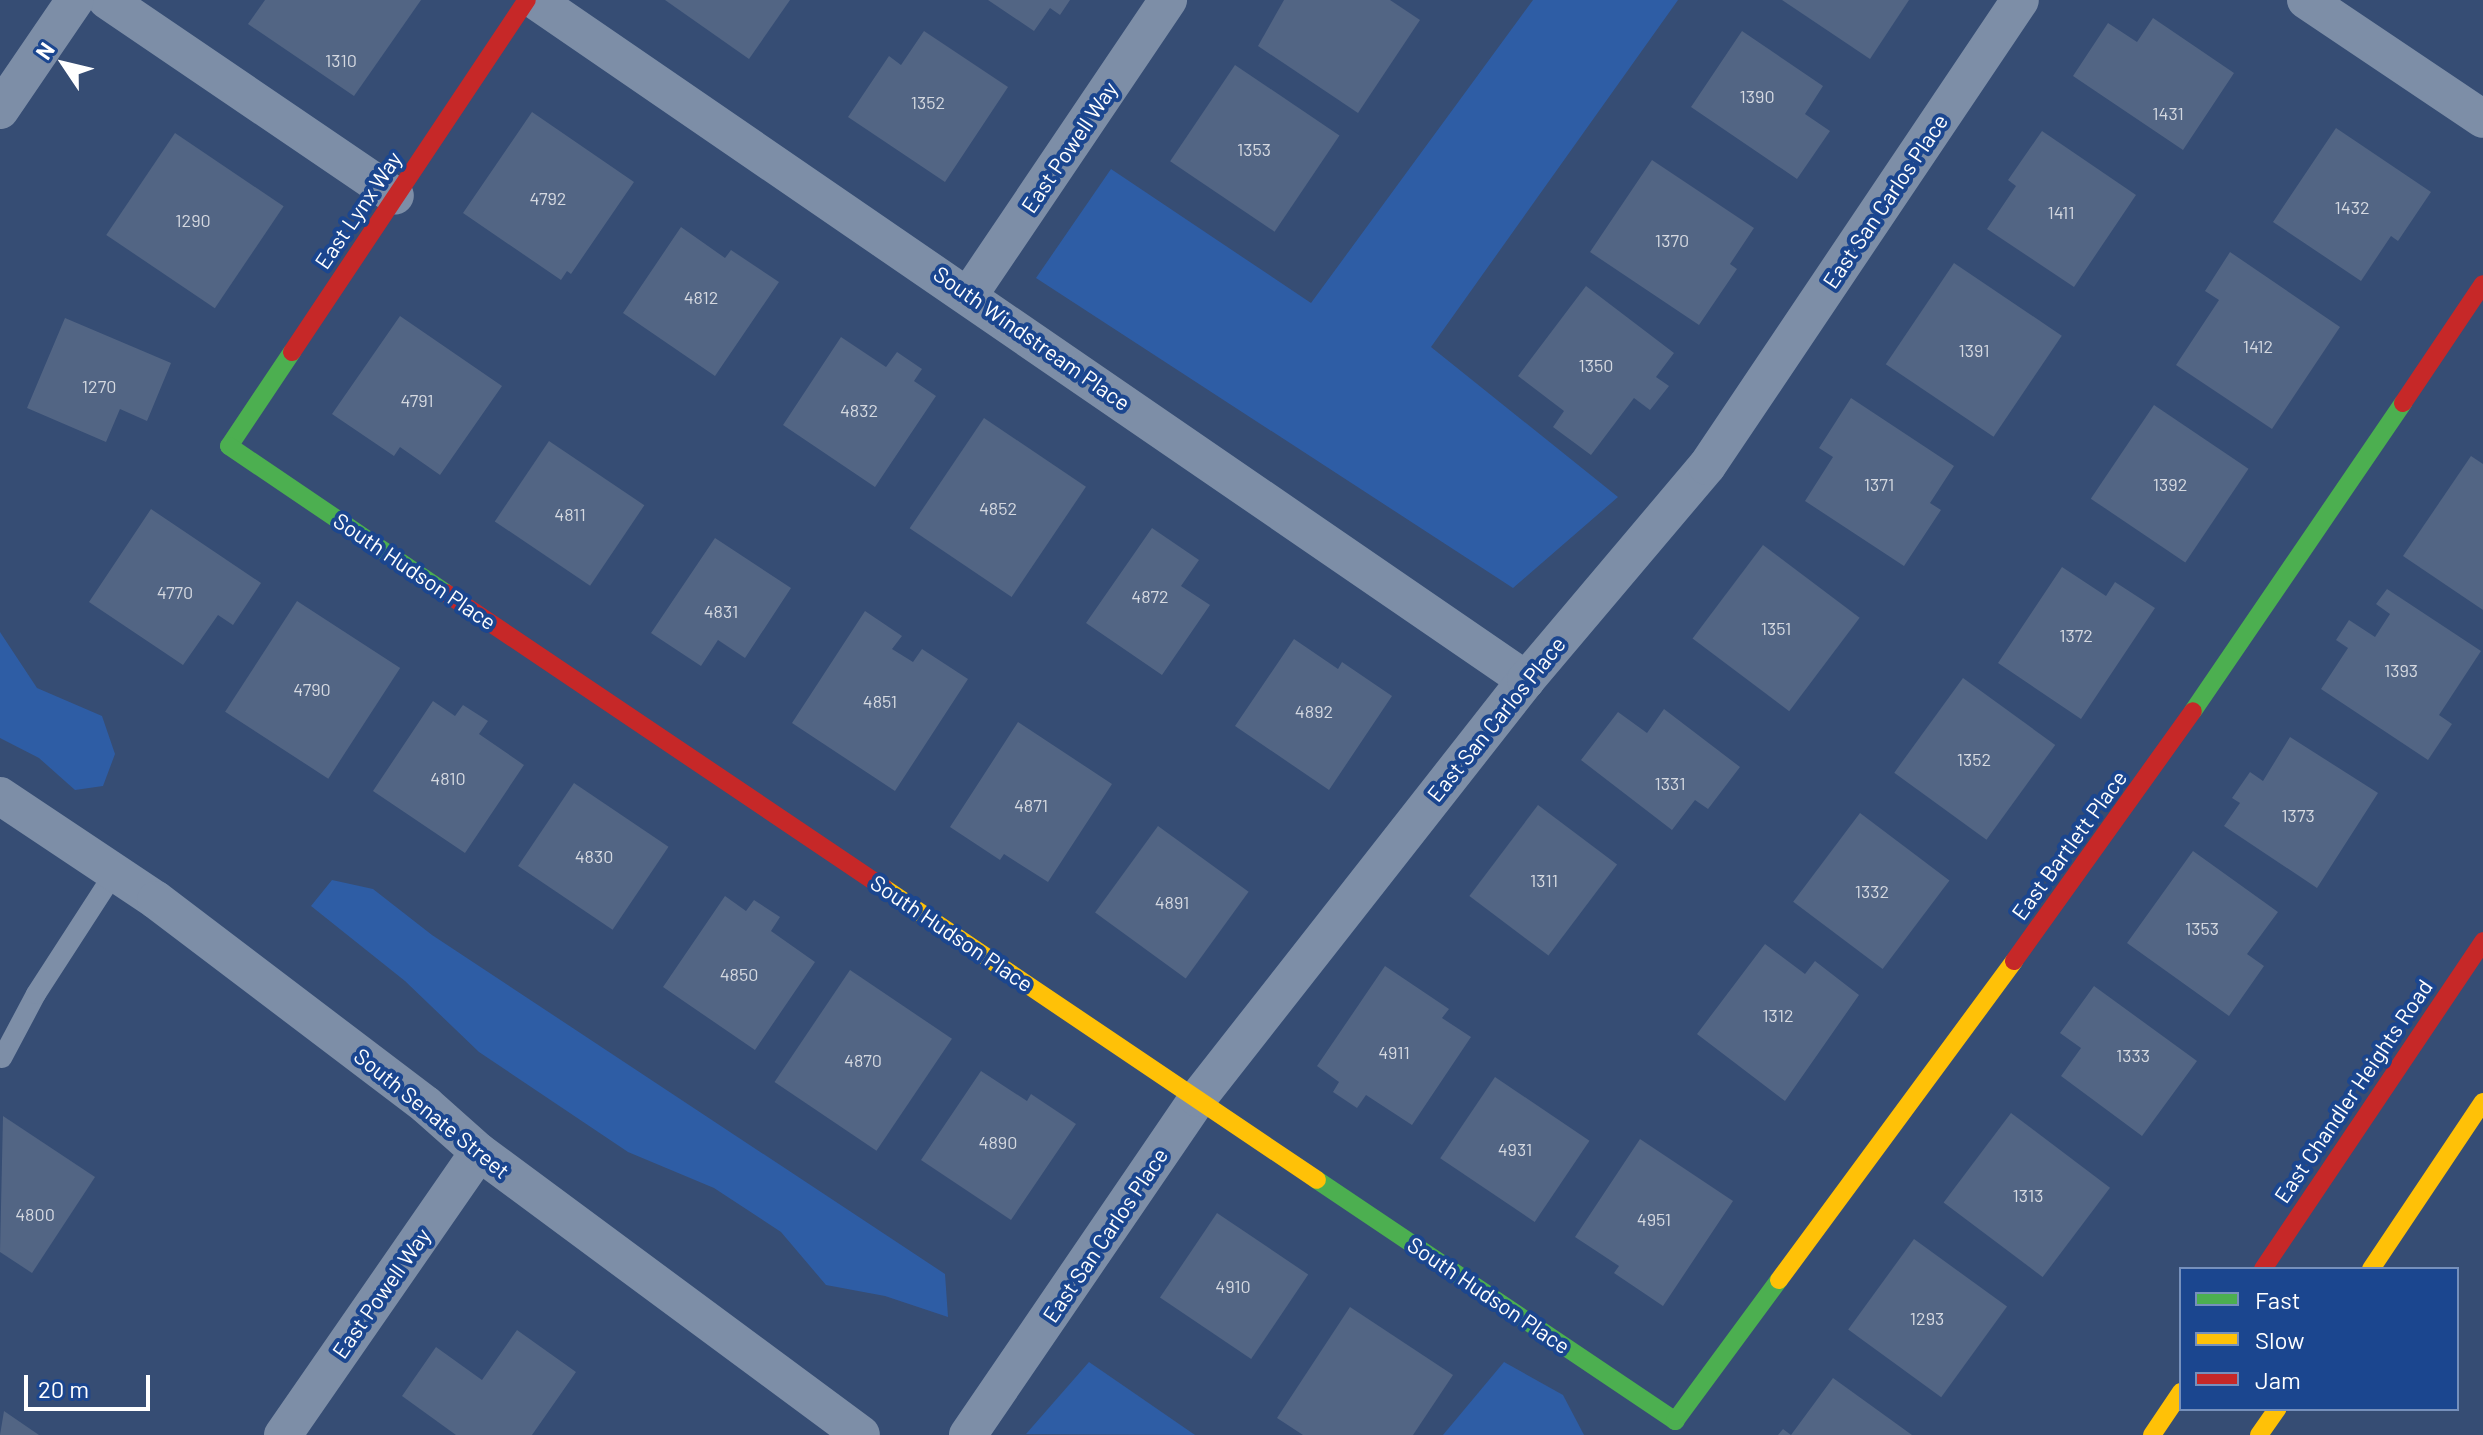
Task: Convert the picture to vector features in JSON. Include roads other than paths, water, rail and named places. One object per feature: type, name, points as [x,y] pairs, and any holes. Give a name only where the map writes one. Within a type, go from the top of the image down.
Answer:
[{"type":"street","points":[[0,110],[75,0]]},
{"type":"street","points":[[107,0],[395,196]]},
{"type":"street","name":"East Lynx Way","points":[[229,446],[527,0]]},
{"type":"street","name":"South Windstream Place","points":[[535,0],[1526,680]]},
{"type":"street","name":"East Powell Way","points":[[969,295],[1168,0]]},
{"type":"street","name":"East San Carlos Place","points":[[968,1435],[1198,1098],[1526,680],[1707,466],[2020,0]]},
{"type":"street","points":[[2306,0],[2483,119]]},
{"type":"street","name":"East Bartlett Place","points":[[1675,1421],[2142,787],[2483,284]]},
{"type":"street","name":"South Hudson Place","points":[[229,446],[1675,1421]]},
{"type":"street","name":"South Senate Street","points":[[0,796],[115,872],[426,1105],[479,1152],[861,1435]]},
{"type":"street","name":"East Chandler Heights Road","points":[[2264,1267],[2483,941]]},
{"type":"street","points":[[2372,1267],[2483,1102]]},
{"type":"street","name":"East Powell Way","points":[[283,1435],[479,1152]]},
{"type":"street","points":[[2152,1435],[2179,1395]]},
{"type":"street","points":[[2259,1435],[2276,1411]]},
{"type":"lane","points":[[2,1058],[36,994],[115,872]]}]
